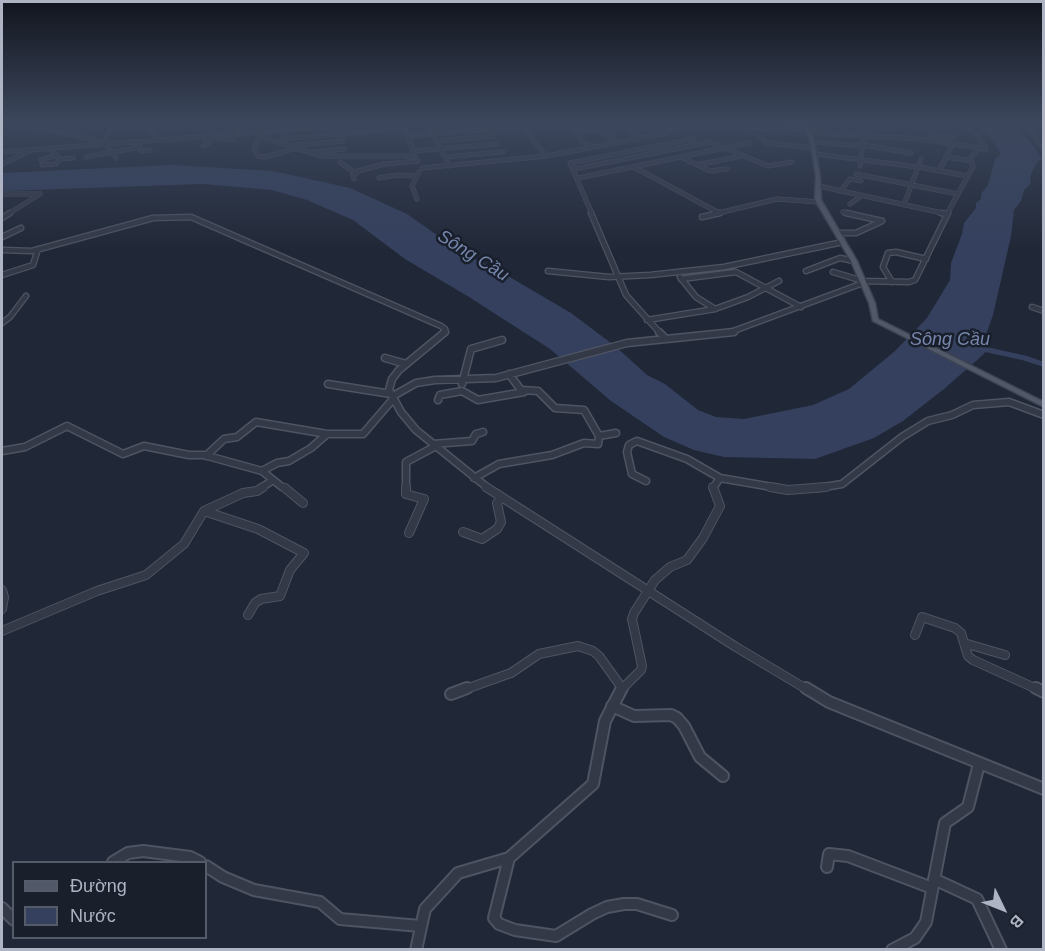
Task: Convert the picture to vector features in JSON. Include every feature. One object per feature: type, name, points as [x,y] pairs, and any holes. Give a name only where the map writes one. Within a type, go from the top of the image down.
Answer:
[{"type":"main road","points":[[816,166],[819,202],[854,261],[872,303],[874,318],[1044,405]]},
{"type":"street","points":[[346,166],[354,172]]},
{"type":"street","points":[[354,172],[376,166]]},
{"type":"street","points":[[417,199],[412,186],[422,168],[444,166]]},
{"type":"street","points":[[572,166],[626,295],[666,339]]},
{"type":"street","points":[[574,169],[588,166]]},
{"type":"street","points":[[578,178],[638,166]]},
{"type":"street","points":[[700,166],[711,171],[727,169]]},
{"type":"street","points":[[907,166],[967,177]]},
{"type":"street","points":[[939,171],[941,166]]},
{"type":"street","points":[[832,272],[863,282],[915,280],[973,166]]},
{"type":"street","points":[[635,167],[719,213]]},
{"type":"street","points":[[904,205],[919,168]]},
{"type":"street","points":[[354,172],[356,174],[353,176],[354,179]]},
{"type":"street","points":[[856,174],[958,194]]},
{"type":"street","points":[[379,178],[397,175],[416,176]]},
{"type":"street","points":[[840,191],[850,179],[861,181]]},
{"type":"street","points":[[819,186],[947,214]]},
{"type":"street","points":[[2,194],[40,194],[3,215]]},
{"type":"street","points":[[850,204],[861,196]]},
{"type":"street","points":[[702,217],[777,199],[819,202]]},
{"type":"street","points":[[838,233],[856,233],[882,221],[843,212]]},
{"type":"street","points":[[2,250],[38,249],[153,218],[191,218],[445,329],[439,338],[406,364],[392,379],[389,390],[401,412],[434,445],[474,478],[501,498],[776,672],[838,707],[1044,789]]},
{"type":"street","points":[[2,237],[21,228]]},
{"type":"street","points":[[548,271],[620,277],[676,272],[732,265],[843,242]]},
{"type":"street","points":[[2,275],[33,265],[38,249]]},
{"type":"street","points":[[892,282],[884,267],[888,253],[926,258]]},
{"type":"street","points":[[806,271],[840,258],[854,261]]},
{"type":"street","points":[[676,272],[696,297],[715,309]]},
{"type":"street","points":[[681,279],[736,272],[801,307]]},
{"type":"street","points":[[647,320],[715,309],[779,281]]},
{"type":"street","points":[[206,456],[224,439],[237,437],[256,422],[327,434],[363,434],[392,396],[416,383],[435,380],[488,380],[566,361],[617,345],[731,333],[863,282]]},
{"type":"street","points":[[2,323],[10,317],[26,296]]},
{"type":"street","points":[[1032,307],[1044,311]]},
{"type":"street","points":[[462,391],[462,380],[471,349],[502,340]]},
{"type":"street","points":[[385,358],[406,364]]},
{"type":"street","points":[[509,374],[524,392]]},
{"type":"street","points":[[328,384],[392,396]]},
{"type":"street","points":[[438,400],[440,395],[462,391],[477,400],[524,392],[540,392],[558,409],[585,410],[599,436],[598,444],[584,443],[552,455],[499,464],[474,478]]},
{"type":"street","points":[[646,481],[632,474],[627,452],[629,446],[637,441],[687,459],[720,478],[788,490],[842,484],[884,449],[908,433],[928,421],[952,415],[973,405],[1009,402],[1044,415]]},
{"type":"street","points":[[2,451],[25,447],[41,436],[68,426],[123,454],[144,446],[206,456],[262,471],[303,503]]},
{"type":"street","points":[[409,533],[424,499],[406,494],[406,462],[434,445],[471,441],[476,434],[483,432]]},
{"type":"street","points":[[599,436],[616,433]]},
{"type":"street","points":[[262,471],[277,462],[288,461],[311,448],[327,434]]},
{"type":"street","points":[[416,950],[420,926],[430,903],[458,873],[463,869],[509,858],[593,784],[600,734],[622,688],[641,670],[642,666],[632,619],[648,591],[667,569],[687,560],[703,538],[720,506],[713,486],[720,478]]},
{"type":"street","points":[[2,631],[97,591],[152,572],[184,544],[204,511],[243,493],[257,491],[273,480]]},
{"type":"street","points":[[463,532],[482,539],[497,529],[501,519],[497,503],[501,498]]},
{"type":"street","points":[[204,511],[258,529],[304,553],[290,570],[280,596],[261,599],[255,603],[248,615]]},
{"type":"street","points":[[2,590],[4,597],[2,609]]},
{"type":"street","points":[[915,635],[924,617],[956,628],[961,633],[968,656],[973,660],[1044,692]]},
{"type":"street","points":[[964,644],[1005,654]]},
{"type":"street","points":[[451,694],[511,673],[539,654],[578,646],[593,651],[599,656],[622,688]]},
{"type":"street","points":[[612,706],[634,716],[671,715],[677,718],[684,726],[700,757],[723,776]]},
{"type":"street","points":[[892,950],[915,938],[926,922],[945,823],[968,807],[979,764]]},
{"type":"street","points":[[115,861],[128,854],[143,851],[190,857],[198,861]]},
{"type":"street","points":[[827,867],[829,854],[848,856],[977,899],[1002,950]]},
{"type":"street","points":[[509,858],[494,918],[499,924],[515,930],[556,936],[592,914],[607,907],[624,904],[637,904],[672,915]]},
{"type":"street","points":[[207,867],[223,877],[254,890],[320,902],[340,919],[420,926]]},
{"type":"water","name":"Sông Cầu","points":[[142,166],[194,166],[273,171],[350,188],[407,214],[464,254],[496,269],[571,313],[615,346],[647,375],[665,384],[698,410],[716,417],[744,419],[813,405],[849,389],[895,351],[927,318],[950,280],[951,263],[964,223],[976,208],[976,203],[981,199],[981,194],[988,185],[993,166],[1035,166],[1030,176],[1031,183],[1024,190],[1021,201],[1014,210],[1011,236],[993,315],[982,346],[987,349],[984,354],[903,421],[874,438],[815,459],[724,457],[694,450],[664,437],[611,401],[550,349],[405,259],[353,220],[307,200],[272,190],[202,184],[2,191],[2,173]]},
{"type":"waterway","points":[[974,347],[1044,365]]}]
